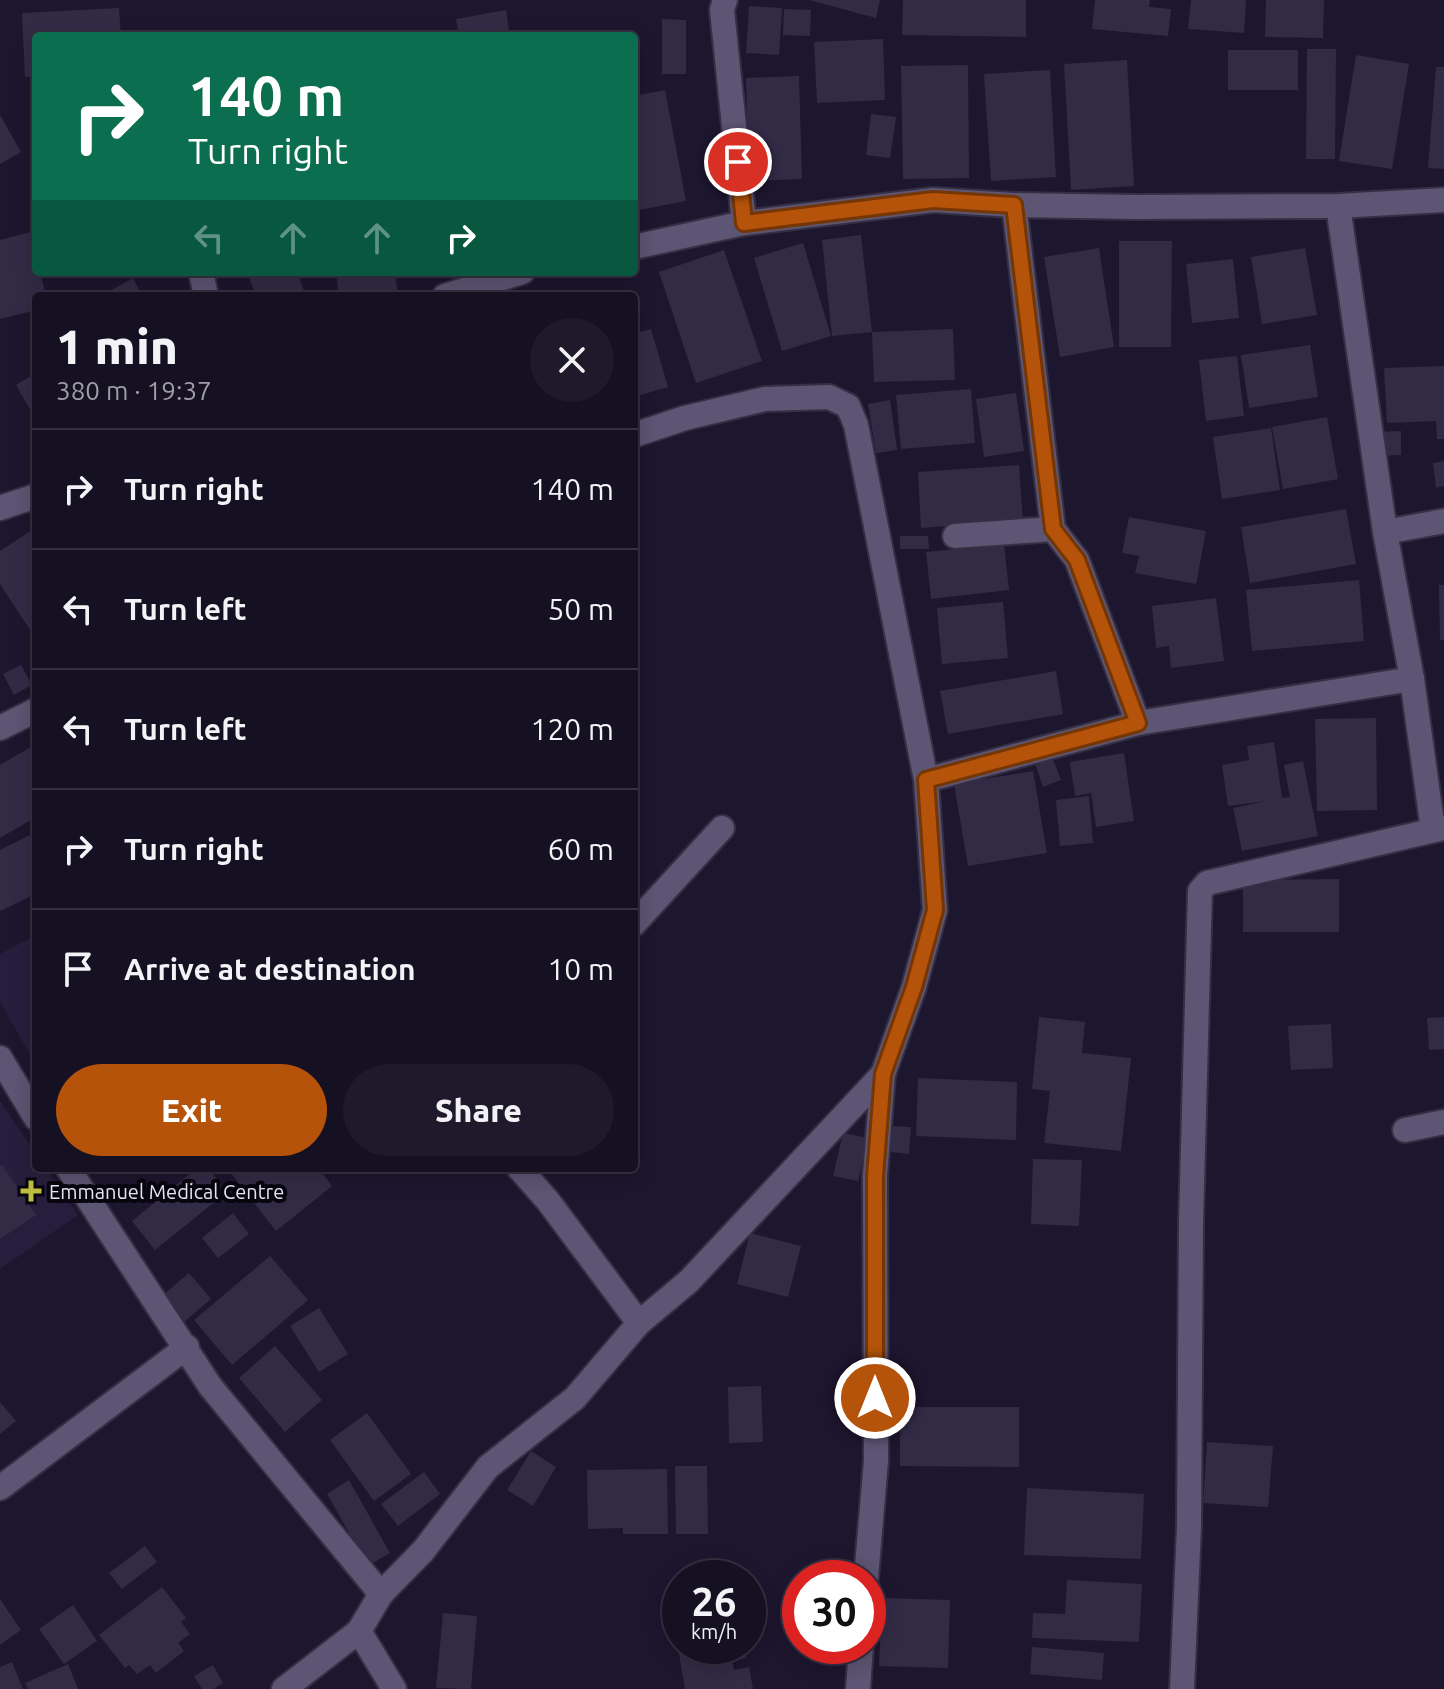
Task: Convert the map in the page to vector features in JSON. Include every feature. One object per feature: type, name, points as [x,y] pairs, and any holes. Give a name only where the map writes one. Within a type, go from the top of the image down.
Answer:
[{"type":"street","points":[[725,0],[722,10],[744,223]]},
{"type":"street","points":[[638,246],[744,223],[933,200],[1014,205],[1338,206],[1444,200]]},
{"type":"street","points":[[1014,205],[1053,529],[1077,560],[1138,723]]},
{"type":"street","points":[[1182,1689],[1189,1526],[1191,1222],[1200,891],[1207,883],[1438,829],[1385,532],[1338,206]]},
{"type":"street","points":[[460,292],[510,276]]},
{"type":"street","points":[[638,434],[685,418],[765,399],[829,397],[848,406],[856,425],[926,780],[935,910],[914,987],[883,1074],[875,1176],[876,1461],[868,1560]]},
{"type":"street","points":[[0,508],[32,497]]},
{"type":"street","points":[[1385,532],[1444,521]]},
{"type":"street","points":[[955,536],[1053,529]]},
{"type":"street","points":[[926,780],[1138,723],[1412,679]]},
{"type":"street","points":[[0,728],[32,712]]},
{"type":"street","points":[[638,920],[722,828]]},
{"type":"street","points":[[0,1058],[32,1111]]},
{"type":"street","points":[[284,1689],[359,1631],[381,1594],[423,1551],[488,1467],[575,1398],[639,1323],[689,1281],[883,1074]]},
{"type":"street","points":[[1405,1130],[1444,1122]]},
{"type":"street","points":[[71,1172],[210,1386],[381,1594]]},
{"type":"street","points":[[523,1172],[548,1201],[639,1323]]},
{"type":"street","points":[[0,1488],[187,1347]]},
{"type":"street","points":[[359,1631],[394,1689]]},
{"type":"street","points":[[858,1689],[860,1664]]},
{"type":"shaded area","points":[[32,937],[32,1058],[0,1002],[0,954]]},
{"type":"shaded area","name":"Emmanuel Medical Centre","points":[[0,1101],[32,1148],[32,1172],[49,1172],[78,1215],[0,1269]]},
{"type":"building","points":[[809,0],[880,0],[876,18]]},
{"type":"building","points":[[903,0],[1026,0],[1026,37],[902,35]]},
{"type":"building","points":[[1095,0],[1150,0],[1149,7],[1171,9],[1168,36],[1092,29]]},
{"type":"building","points":[[1191,0],[1246,0],[1244,33],[1188,29]]},
{"type":"building","points":[[1266,0],[1324,0],[1323,38],[1265,37]]},
{"type":"building","points":[[749,6],[782,8],[779,55],[746,53]]},
{"type":"building","points":[[119,8],[121,32],[32,32],[32,76],[25,77],[22,13]]},
{"type":"building","points":[[784,9],[811,10],[810,36],[783,35]]},
{"type":"building","points":[[506,10],[509,32],[458,32],[456,19]]},
{"type":"building","points":[[662,19],[686,20],[686,74],[662,74]]},
{"type":"building","points":[[883,39],[885,100],[817,103],[814,42]]},
{"type":"building","points":[[1307,49],[1336,49],[1335,159],[1306,159]]},
{"type":"building","points":[[1228,50],[1298,50],[1298,90],[1228,90]]},
{"type":"building","points":[[1356,55],[1409,64],[1392,169],[1339,161]]},
{"type":"building","points":[[1127,60],[1134,186],[1071,190],[1064,64]]},
{"type":"building","points":[[968,65],[969,178],[903,179],[901,66]]},
{"type":"building","points":[[1436,67],[1444,67],[1444,169],[1428,168]]},
{"type":"building","points":[[1050,70],[1056,177],[991,181],[984,74]]},
{"type":"building","points":[[799,76],[802,179],[749,181],[746,78]]},
{"type":"building","points":[[665,90],[686,201],[638,210],[638,95]]},
{"type":"building","points":[[871,114],[896,117],[890,158],[866,155]]},
{"type":"building","points":[[0,115],[21,152],[0,164]]},
{"type":"building","points":[[31,232],[32,276],[41,276],[45,292],[32,292],[32,311],[0,319],[0,240]]},
{"type":"building","points":[[861,235],[872,332],[832,336],[822,240]]},
{"type":"building","points":[[1119,241],[1172,241],[1171,347],[1119,347]]},
{"type":"building","points":[[803,243],[831,336],[782,351],[754,258]]},
{"type":"building","points":[[1099,248],[1114,347],[1060,357],[1044,257]]},
{"type":"building","points":[[1305,248],[1317,315],[1262,324],[1251,257]]},
{"type":"building","points":[[724,250],[762,361],[696,383],[659,272]]},
{"type":"building","points":[[1233,259],[1239,318],[1192,323],[1186,264]]},
{"type":"building","points":[[248,276],[298,276],[304,292],[254,292]]},
{"type":"building","points":[[336,276],[396,276],[398,292],[338,292]]},
{"type":"building","points":[[133,278],[140,292],[108,292]]},
{"type":"building","points":[[651,329],[668,387],[638,396],[638,333]]},
{"type":"building","points":[[953,329],[955,380],[874,382],[872,332]]},
{"type":"building","points":[[1310,345],[1318,397],[1249,408],[1241,355]]},
{"type":"building","points":[[1237,356],[1244,416],[1206,421],[1199,360]]},
{"type":"building","points":[[1444,366],[1444,439],[1437,439],[1436,421],[1387,423],[1384,368]]},
{"type":"building","points":[[32,375],[32,413],[16,385]]},
{"type":"building","points":[[971,389],[975,443],[901,449],[896,395]]},
{"type":"building","points":[[1016,393],[1024,451],[984,457],[976,399]]},
{"type":"building","points":[[890,400],[897,450],[876,453],[868,404]]},
{"type":"building","points":[[1327,417],[1338,479],[1283,489],[1272,427]]},
{"type":"building","points":[[1271,428],[1280,490],[1222,499],[1213,437]]},
{"type":"building","points":[[1401,431],[1401,455],[1381,456],[1380,432]]},
{"type":"building","points":[[1444,461],[1444,486],[1436,488],[1433,463]]},
{"type":"building","points":[[1019,465],[1023,520],[921,528],[918,472]]},
{"type":"building","points":[[1346,509],[1356,564],[1250,583],[1241,527]]},
{"type":"building","points":[[1129,517],[1206,531],[1196,584],[1135,573],[1139,556],[1122,553]]},
{"type":"building","points":[[32,530],[32,633],[0,584],[0,551]]},
{"type":"building","points":[[900,536],[928,536],[929,549],[900,549]]},
{"type":"building","points":[[1004,544],[1009,590],[931,599],[926,552]]},
{"type":"building","points":[[1359,580],[1364,641],[1252,651],[1246,590]]},
{"type":"building","points":[[1439,585],[1444,585],[1444,640],[1440,640]]},
{"type":"building","points":[[1216,598],[1224,661],[1171,668],[1169,646],[1156,648],[1152,606]]},
{"type":"building","points":[[1003,602],[1008,658],[942,664],[937,608]]},
{"type":"building","points":[[21,665],[32,685],[14,695],[3,674]]},
{"type":"building","points":[[1056,671],[1063,714],[948,734],[940,691]]},
{"type":"building","points":[[1376,718],[1377,810],[1317,811],[1315,719]]},
{"type":"building","points":[[1274,742],[1282,798],[1290,797],[1284,765],[1303,761],[1318,836],[1242,851],[1233,808],[1266,801],[1228,806],[1222,765],[1249,760],[1247,746]]},
{"type":"building","points":[[32,746],[32,819],[0,838],[0,765]]},
{"type":"building","points":[[1049,749],[1061,780],[1043,787],[1032,755]]},
{"type":"building","points":[[1124,753],[1134,821],[1096,827],[1091,793],[1075,796],[1070,762]]},
{"type":"building","points":[[1033,771],[1047,853],[968,866],[954,784]]},
{"type":"building","points":[[1089,796],[1093,843],[1060,846],[1056,800]]},
{"type":"building","points":[[32,834],[32,896],[0,911],[0,850]]},
{"type":"building","points":[[1339,879],[1339,932],[1243,932],[1243,880]]},
{"type":"building","points":[[1039,1017],[1085,1022],[1082,1053],[1131,1058],[1121,1151],[1044,1143],[1050,1091],[1032,1089]]},
{"type":"building","points":[[1444,1017],[1444,1049],[1429,1050],[1427,1018]]},
{"type":"building","points":[[1331,1024],[1333,1068],[1291,1070],[1288,1026]]},
{"type":"building","points":[[918,1078],[1017,1082],[1016,1140],[916,1136]]},
{"type":"building","points":[[893,1126],[911,1127],[909,1154],[890,1152]]},
{"type":"building","points":[[843,1133],[868,1138],[858,1181],[833,1176]]},
{"type":"building","points":[[1033,1159],[1082,1160],[1079,1226],[1031,1224]]},
{"type":"building","points":[[0,1166],[36,1215],[0,1239]]},
{"type":"building","points":[[192,1172],[211,1172],[227,1192],[155,1250],[132,1221]]},
{"type":"building","points":[[323,1172],[332,1186],[276,1231],[231,1173]]},
{"type":"building","points":[[233,1213],[249,1234],[218,1258],[202,1238]]},
{"type":"building","points":[[750,1233],[801,1246],[788,1297],[737,1284]]},
{"type":"building","points":[[270,1256],[308,1300],[232,1365],[194,1320]]},
{"type":"building","points":[[189,1273],[211,1299],[184,1322],[162,1296]]},
{"type":"building","points":[[319,1308],[348,1354],[319,1372],[290,1326]]},
{"type":"building","points":[[275,1346],[322,1400],[285,1432],[239,1378]]},
{"type":"building","points":[[761,1386],[763,1442],[729,1443],[728,1387]]},
{"type":"building","points":[[0,1402],[16,1421],[0,1434]]},
{"type":"building","points":[[900,1407],[1019,1407],[1019,1467],[900,1466]]},
{"type":"building","points":[[367,1413],[411,1474],[374,1501],[330,1440]]},
{"type":"building","points":[[1207,1442],[1273,1446],[1268,1507],[1203,1503]]},
{"type":"building","points":[[531,1451],[556,1467],[533,1506],[507,1490]]},
{"type":"building","points":[[675,1466],[707,1466],[708,1534],[676,1534]]},
{"type":"building","points":[[667,1469],[668,1534],[623,1534],[623,1528],[588,1529],[587,1470]]},
{"type":"building","points":[[424,1472],[440,1494],[398,1526],[381,1504]]},
{"type":"building","points":[[349,1480],[390,1553],[368,1566],[327,1494]]},
{"type":"building","points":[[1027,1488],[1144,1494],[1141,1559],[1024,1555]]},
{"type":"building","points":[[145,1546],[157,1562],[122,1589],[109,1573]]},
{"type":"building","points":[[1067,1580],[1142,1584],[1139,1642],[1032,1638],[1033,1613],[1065,1614]]},
{"type":"building","points":[[162,1587],[186,1618],[181,1622],[190,1634],[178,1643],[184,1651],[156,1673],[150,1665],[137,1674],[129,1665],[125,1668],[99,1635]]},
{"type":"building","points":[[886,1598],[950,1600],[948,1668],[879,1666],[886,1664]]},
{"type":"building","points":[[0,1599],[21,1630],[0,1645]]},
{"type":"building","points":[[73,1605],[97,1641],[64,1664],[39,1629]]},
{"type":"building","points":[[443,1613],[477,1616],[471,1689],[436,1688]]},
{"type":"building","points":[[1032,1647],[1104,1653],[1102,1680],[1030,1674]]},
{"type":"building","points":[[12,1662],[23,1689],[0,1689],[0,1667]]},
{"type":"building","points":[[68,1664],[78,1689],[28,1689],[25,1683]]},
{"type":"building","points":[[681,1664],[733,1664],[734,1670],[749,1667],[753,1689],[685,1689]]},
{"type":"building","points":[[213,1665],[223,1683],[214,1689],[202,1689],[194,1676]]},
{"type":"place","name":"Emmanuel Medical Centre","points":[[31,1191]]},
{"type":"route","points":[[738,162],[744,223],[933,200],[1014,205],[1053,529],[1077,560],[1138,723],[926,780],[935,910],[914,987],[883,1074],[875,1176],[875,1398]]}]
